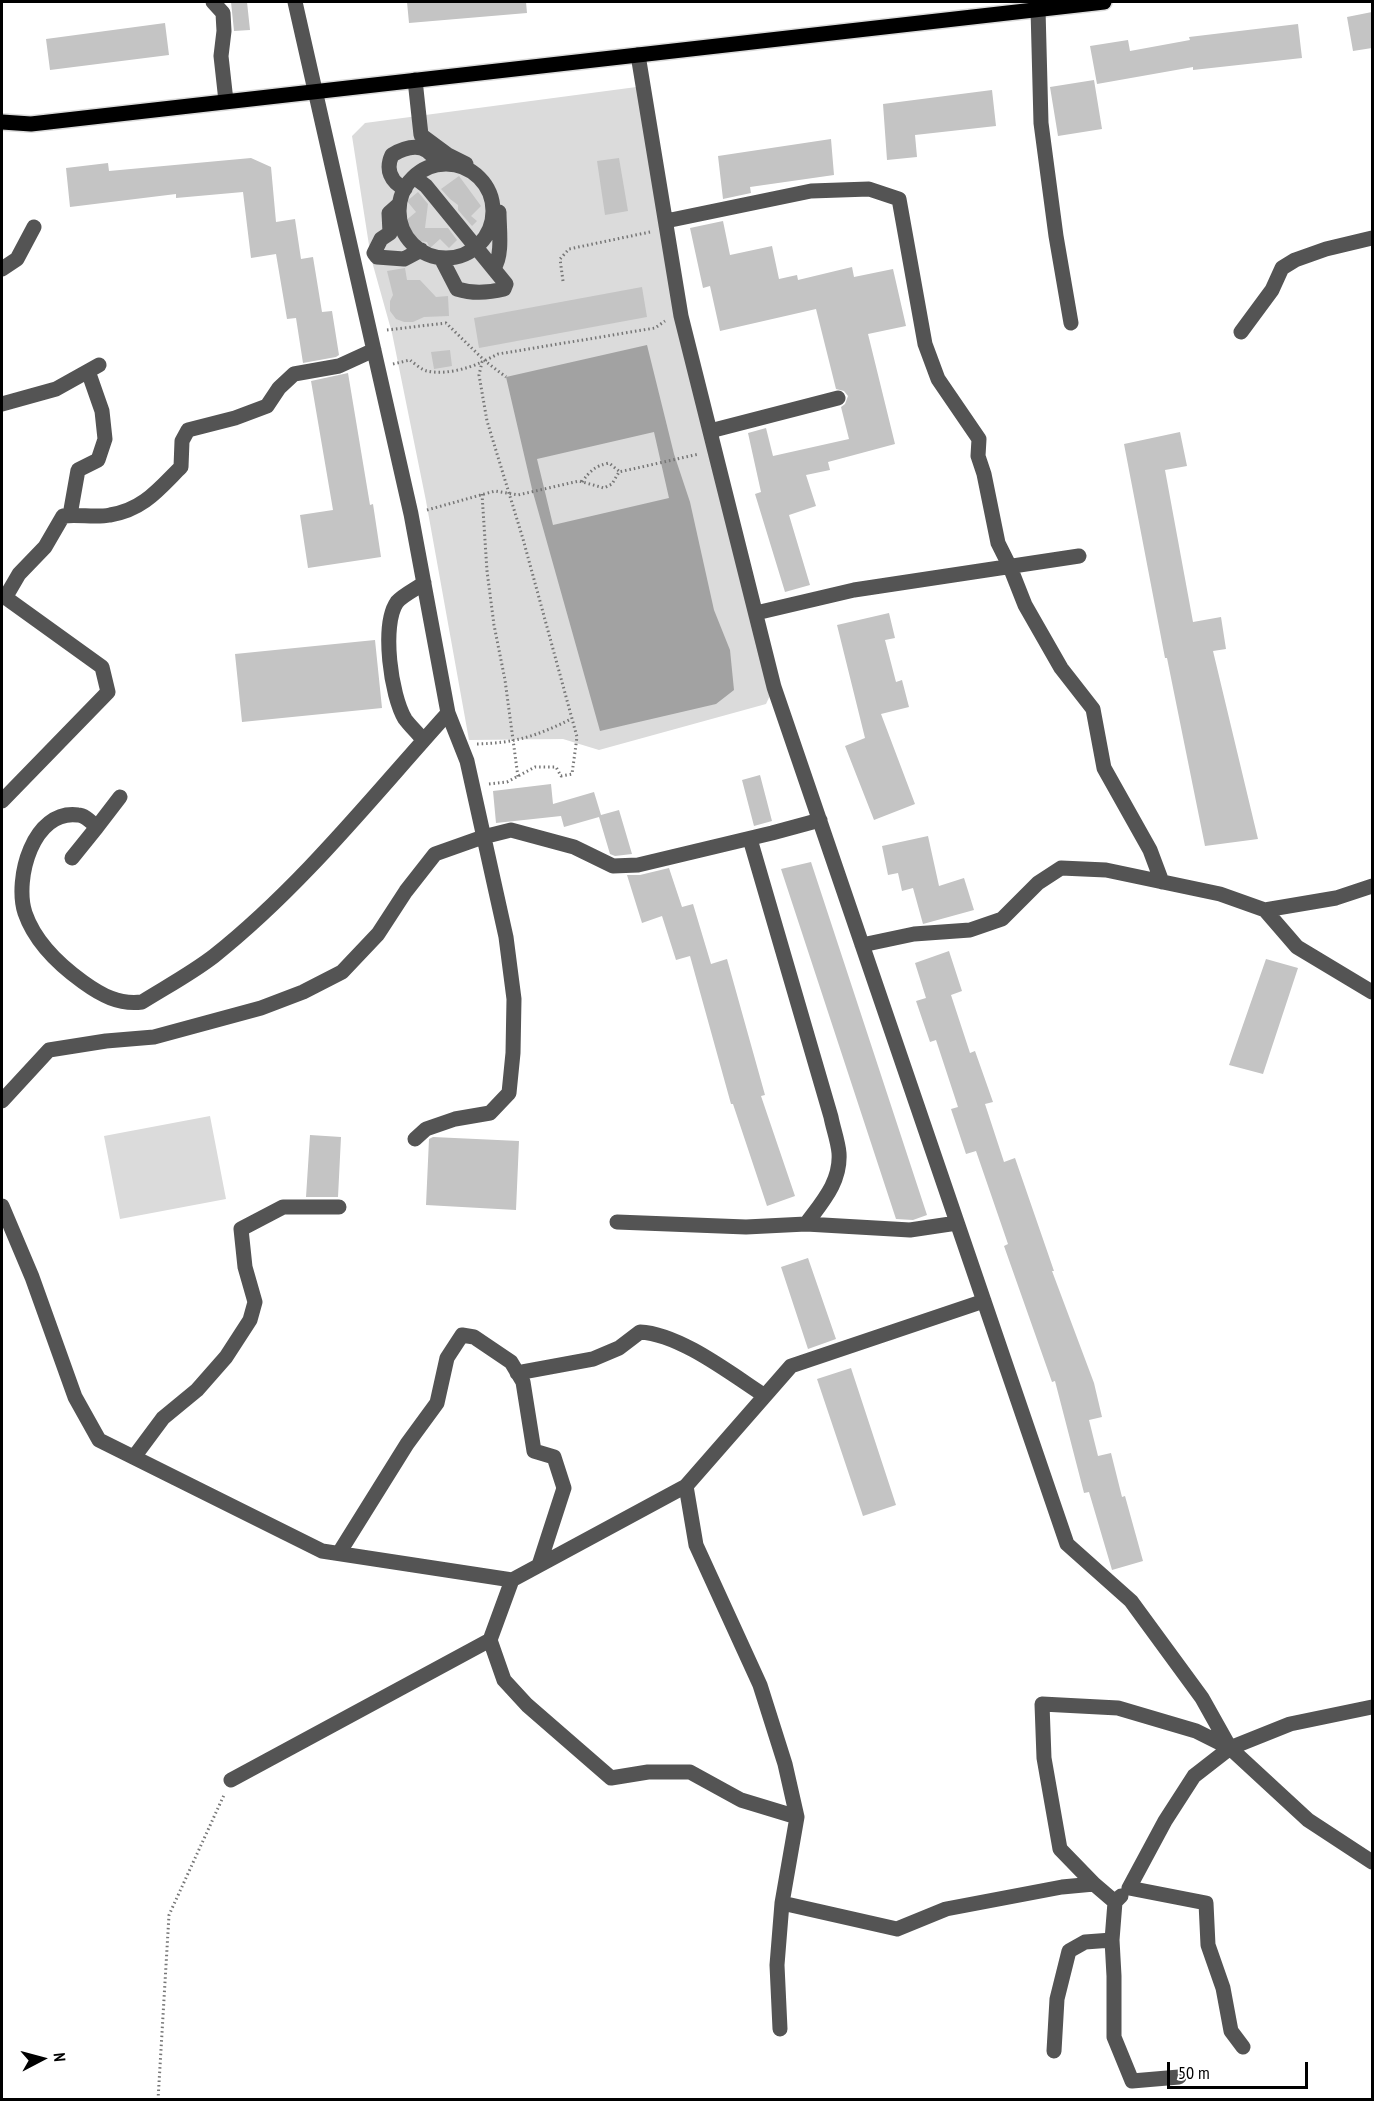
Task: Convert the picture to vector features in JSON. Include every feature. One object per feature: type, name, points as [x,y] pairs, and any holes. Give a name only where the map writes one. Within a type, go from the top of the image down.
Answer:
[{"type":"main road","points":[[2,122],[31,124],[1104,2]]},
{"type":"street","points":[[213,2],[223,13],[224,31],[221,56],[226,101]]},
{"type":"street","points":[[295,2],[411,514],[448,713],[467,761],[506,937],[514,999],[513,1053],[509,1093],[490,1113],[455,1119],[426,1130],[415,1139]]},
{"type":"street","points":[[1038,9],[1041,123],[1056,236],[1071,323]]},
{"type":"street","points":[[638,55],[680,309],[774,687],[1067,1544],[1131,1601],[1202,1698],[1230,1748]]},
{"type":"street","points":[[415,80],[421,135],[448,155],[482,172],[496,194],[499,207],[499,241],[497,263],[494,268]]},
{"type":"street","points":[[438,165],[433,156],[424,149],[412,146],[392,155],[388,164],[391,177],[397,185],[407,189],[426,186],[494,268],[506,284],[504,289],[470,293],[457,289],[441,258]]},
{"type":"street","points":[[374,253],[381,239],[390,233],[389,213],[407,189],[427,169],[438,165],[456,165],[470,170],[481,179],[490,193],[493,209],[492,225],[484,240],[457,257],[441,258],[420,250],[404,232],[400,218],[407,189]]},
{"type":"street","points":[[666,221],[811,191],[869,189],[899,199],[925,344],[938,379],[979,439],[978,456],[984,474],[998,543],[1024,605],[1056,659],[1093,709],[1104,768],[1150,850],[1162,882]]},
{"type":"street","points":[[2,269],[17,259],[34,227]]},
{"type":"street","points":[[1241,332],[1272,290],[1282,268],[1295,260],[1326,249],[1372,238]]},
{"type":"street","points":[[374,253],[377,257],[404,259],[420,250]]},
{"type":"street","points":[[353,256],[374,253]]},
{"type":"street","points":[[2,801],[108,692],[102,667],[3,597],[19,574],[45,547],[63,516],[109,516],[139,507],[182,467],[183,441],[188,430],[235,418],[267,406],[279,388],[294,374],[339,366],[374,350]]},
{"type":"street","points":[[2,404],[56,389],[94,368],[105,439],[98,460],[78,470],[70,515]]},
{"type":"street","points":[[710,431],[838,398]]},
{"type":"street","points":[[756,613],[854,590],[1079,556]]},
{"type":"street","points":[[423,740],[404,717],[390,668],[387,641],[390,621],[398,601],[424,584]]},
{"type":"street","points":[[97,826],[80,814],[51,820],[44,828],[28,853],[21,891],[24,911],[31,927],[45,948],[70,972],[104,995],[118,1001],[129,1004],[142,1002],[213,957],[265,912],[305,873],[448,713]]},
{"type":"street","points":[[72,858],[120,797]]},
{"type":"street","points":[[2,1101],[50,1050],[154,1036],[261,1008],[303,992],[342,972],[378,934],[406,891],[435,854],[483,837],[511,830],[574,847],[613,866],[638,865],[820,820]]},
{"type":"street","points":[[750,839],[831,1117],[839,1153],[837,1176],[806,1224]]},
{"type":"street","points":[[862,945],[914,934],[970,930],[1002,919],[1038,883],[1061,868],[1106,870],[1220,894],[1265,910],[1335,898],[1372,886]]},
{"type":"street","points":[[1265,910],[1297,947],[1372,992]]},
{"type":"street","points":[[2,1206],[32,1277],[75,1397],[99,1440],[322,1551],[512,1580],[686,1486],[791,1366],[984,1301]]},
{"type":"street","points":[[134,1457],[163,1418],[197,1390],[226,1357],[250,1320],[255,1302],[245,1267],[241,1229],[283,1207],[339,1207]]},
{"type":"street","points":[[617,1222],[746,1227],[806,1224],[910,1230],[957,1223]]},
{"type":"street","points":[[517,1373],[592,1359],[619,1348],[640,1332],[654,1332],[701,1354],[765,1396]]},
{"type":"street","points":[[339,1553],[407,1444],[437,1403],[447,1359],[462,1335],[474,1337],[511,1362],[523,1382],[534,1451],[554,1457],[564,1488],[539,1565]]},
{"type":"street","points":[[686,1486],[696,1545],[760,1685],[785,1764],[797,1817],[782,1903],[777,1965],[780,2029]]},
{"type":"street","points":[[512,1580],[490,1640],[504,1680],[527,1705],[611,1778],[648,1773],[690,1772],[741,1800],[797,1817]]},
{"type":"street","points":[[231,1780],[490,1640]]},
{"type":"street","points":[[1116,1902],[1094,1884],[1060,1849],[1044,1758],[1042,1704],[1118,1708],[1196,1731],[1230,1748],[1308,1820],[1372,1862]]},
{"type":"street","points":[[1179,2077],[1132,2081],[1114,2037],[1112,1940],[1116,1902],[1129,1888],[1165,1821],[1194,1776],[1230,1748],[1290,1724],[1372,1707]]},
{"type":"street","points":[[782,1903],[897,1929],[946,1910],[1062,1887],[1094,1884]]},
{"type":"street","points":[[1129,1888],[1206,1903],[1208,1945],[1223,1988],[1231,2031],[1243,2047]]},
{"type":"street","points":[[1054,2051],[1058,2000],[1069,1951],[1085,1942],[1112,1940]]},
{"type":"path","points":[[562,281],[560,259],[569,249],[651,232],[666,221]]},
{"type":"path","points":[[378,368],[410,360],[427,371],[465,369],[498,354],[655,328],[680,309]]},
{"type":"path","points":[[370,332],[446,323],[483,362],[506,377]]},
{"type":"path","points":[[483,362],[479,375],[487,421],[577,737],[572,774],[561,776],[556,767],[535,767],[507,782],[489,784]]},
{"type":"path","points":[[411,514],[495,491],[518,495],[579,480],[604,488],[612,484],[620,472],[715,450]]},
{"type":"path","points":[[582,482],[591,469],[600,465],[609,463],[620,472]]},
{"type":"path","points":[[482,494],[487,571],[518,777]]},
{"type":"path","points":[[460,745],[513,742],[572,719]]},
{"type":"path","points":[[158,2100],[169,1915],[231,1780]]},
{"type":"shaded area","points":[[644,86],[681,316],[774,687],[766,704],[599,750],[563,739],[469,740],[426,501],[392,333],[371,258],[352,136],[365,123]]},
{"type":"shaded area","points":[[647,345],[674,454],[690,502],[714,610],[730,650],[734,690],[716,704],[600,731],[532,489],[506,377]],"holes":[[[654,432],[669,498],[553,525],[537,459]]]},
{"type":"shaded area","points":[[210,1116],[226,1199],[120,1219],[104,1136]]},
{"type":"building","points":[[231,2],[247,2],[250,30],[234,31]]},
{"type":"building","points":[[407,2],[526,2],[527,13],[409,23]]},
{"type":"building","points":[[1372,12],[1372,48],[1353,51],[1347,17]]},
{"type":"building","points":[[165,23],[169,55],[50,70],[46,39]]},
{"type":"building","points":[[1298,24],[1302,58],[1193,70],[1193,67],[1097,84],[1090,46],[1128,40],[1130,51],[1190,40],[1189,37]]},
{"type":"building","points":[[1094,80],[1102,129],[1058,136],[1050,87]]},
{"type":"building","points":[[992,90],[996,126],[915,135],[917,157],[887,160],[883,104]]},
{"type":"building","points":[[831,139],[834,175],[750,187],[751,193],[723,199],[718,156]]},
{"type":"building","points":[[251,158],[271,167],[276,222],[295,219],[301,259],[313,257],[322,312],[332,311],[339,355],[336,357],[303,363],[296,318],[287,319],[276,254],[251,258],[243,192],[176,198],[176,194],[70,207],[66,168],[108,163],[109,171]]},
{"type":"building","points":[[619,158],[628,211],[605,215],[597,161]]},
{"type":"building","points":[[459,176],[481,206],[471,216],[477,221],[472,226],[458,210],[458,205],[441,189]]},
{"type":"building","points":[[418,192],[428,204],[425,228],[448,228],[457,240],[449,248],[440,239],[430,248],[427,242],[419,241],[404,222],[416,212],[407,201]]},
{"type":"building","points":[[723,221],[730,255],[772,246],[779,279],[797,275],[798,280],[852,267],[854,277],[893,269],[906,326],[868,334],[895,444],[828,462],[830,470],[806,475],[816,506],[789,515],[810,585],[785,592],[755,494],[761,492],[748,433],[766,428],[773,456],[849,439],[841,407],[848,396],[844,391],[836,389],[816,309],[720,331],[710,286],[703,288],[690,228]]},
{"type":"building","points":[[405,268],[407,280],[420,280],[436,297],[448,296],[449,316],[424,317],[413,322],[396,319],[390,311],[390,301],[393,295],[387,271]]},
{"type":"building","points":[[642,287],[647,317],[479,348],[474,318]]},
{"type":"building","points":[[450,350],[452,366],[434,369],[431,352]]},
{"type":"building","points":[[348,373],[381,557],[308,568],[300,515],[333,510],[311,381]]},
{"type":"building","points":[[1180,432],[1187,466],[1165,470],[1193,622],[1221,617],[1226,649],[1213,651],[1258,839],[1205,846],[1167,658],[1165,658],[1124,444]]},
{"type":"building","points":[[889,613],[895,638],[885,640],[896,682],[902,680],[909,707],[881,714],[915,804],[874,820],[845,746],[865,738],[837,625]]},
{"type":"building","points":[[375,640],[382,708],[242,722],[235,654]]},
{"type":"building","points":[[760,775],[772,821],[754,826],[742,780]]},
{"type":"building","points":[[551,784],[553,804],[594,792],[601,815],[619,810],[632,854],[615,856],[610,854],[599,817],[564,827],[561,816],[496,823],[493,791]]},
{"type":"building","points":[[928,836],[939,886],[964,878],[974,910],[923,924],[913,888],[902,891],[898,873],[888,875],[882,846]]},
{"type":"building","points":[[811,862],[927,1215],[913,1220],[896,1219],[781,869]]},
{"type":"building","points":[[669,868],[682,907],[693,904],[711,964],[727,959],[765,1095],[761,1096],[795,1196],[767,1206],[733,1104],[731,1104],[690,956],[676,960],[662,916],[642,923],[627,875],[640,875]]},
{"type":"building","points":[[949,951],[962,991],[951,995],[970,1053],[975,1051],[993,1102],[985,1104],[1004,1162],[1015,1158],[1054,1271],[1052,1271],[1094,1383],[1102,1417],[1089,1420],[1098,1456],[1111,1453],[1122,1497],[1125,1496],[1143,1561],[1112,1570],[1089,1492],[1084,1493],[1055,1381],[1052,1382],[1004,1246],[1008,1244],[976,1151],[966,1154],[951,1109],[958,1107],[936,1040],[930,1042],[916,1001],[926,998],[915,963]]},
{"type":"building","points":[[1266,959],[1298,968],[1263,1074],[1229,1065]]},
{"type":"building","points":[[310,1135],[341,1137],[338,1197],[306,1197]]},
{"type":"building","points":[[433,1137],[519,1141],[516,1210],[426,1205],[429,1139]]},
{"type":"building","points":[[808,1258],[836,1339],[808,1349],[781,1267]]},
{"type":"building","points":[[851,1368],[896,1505],[863,1516],[817,1379]]}]
